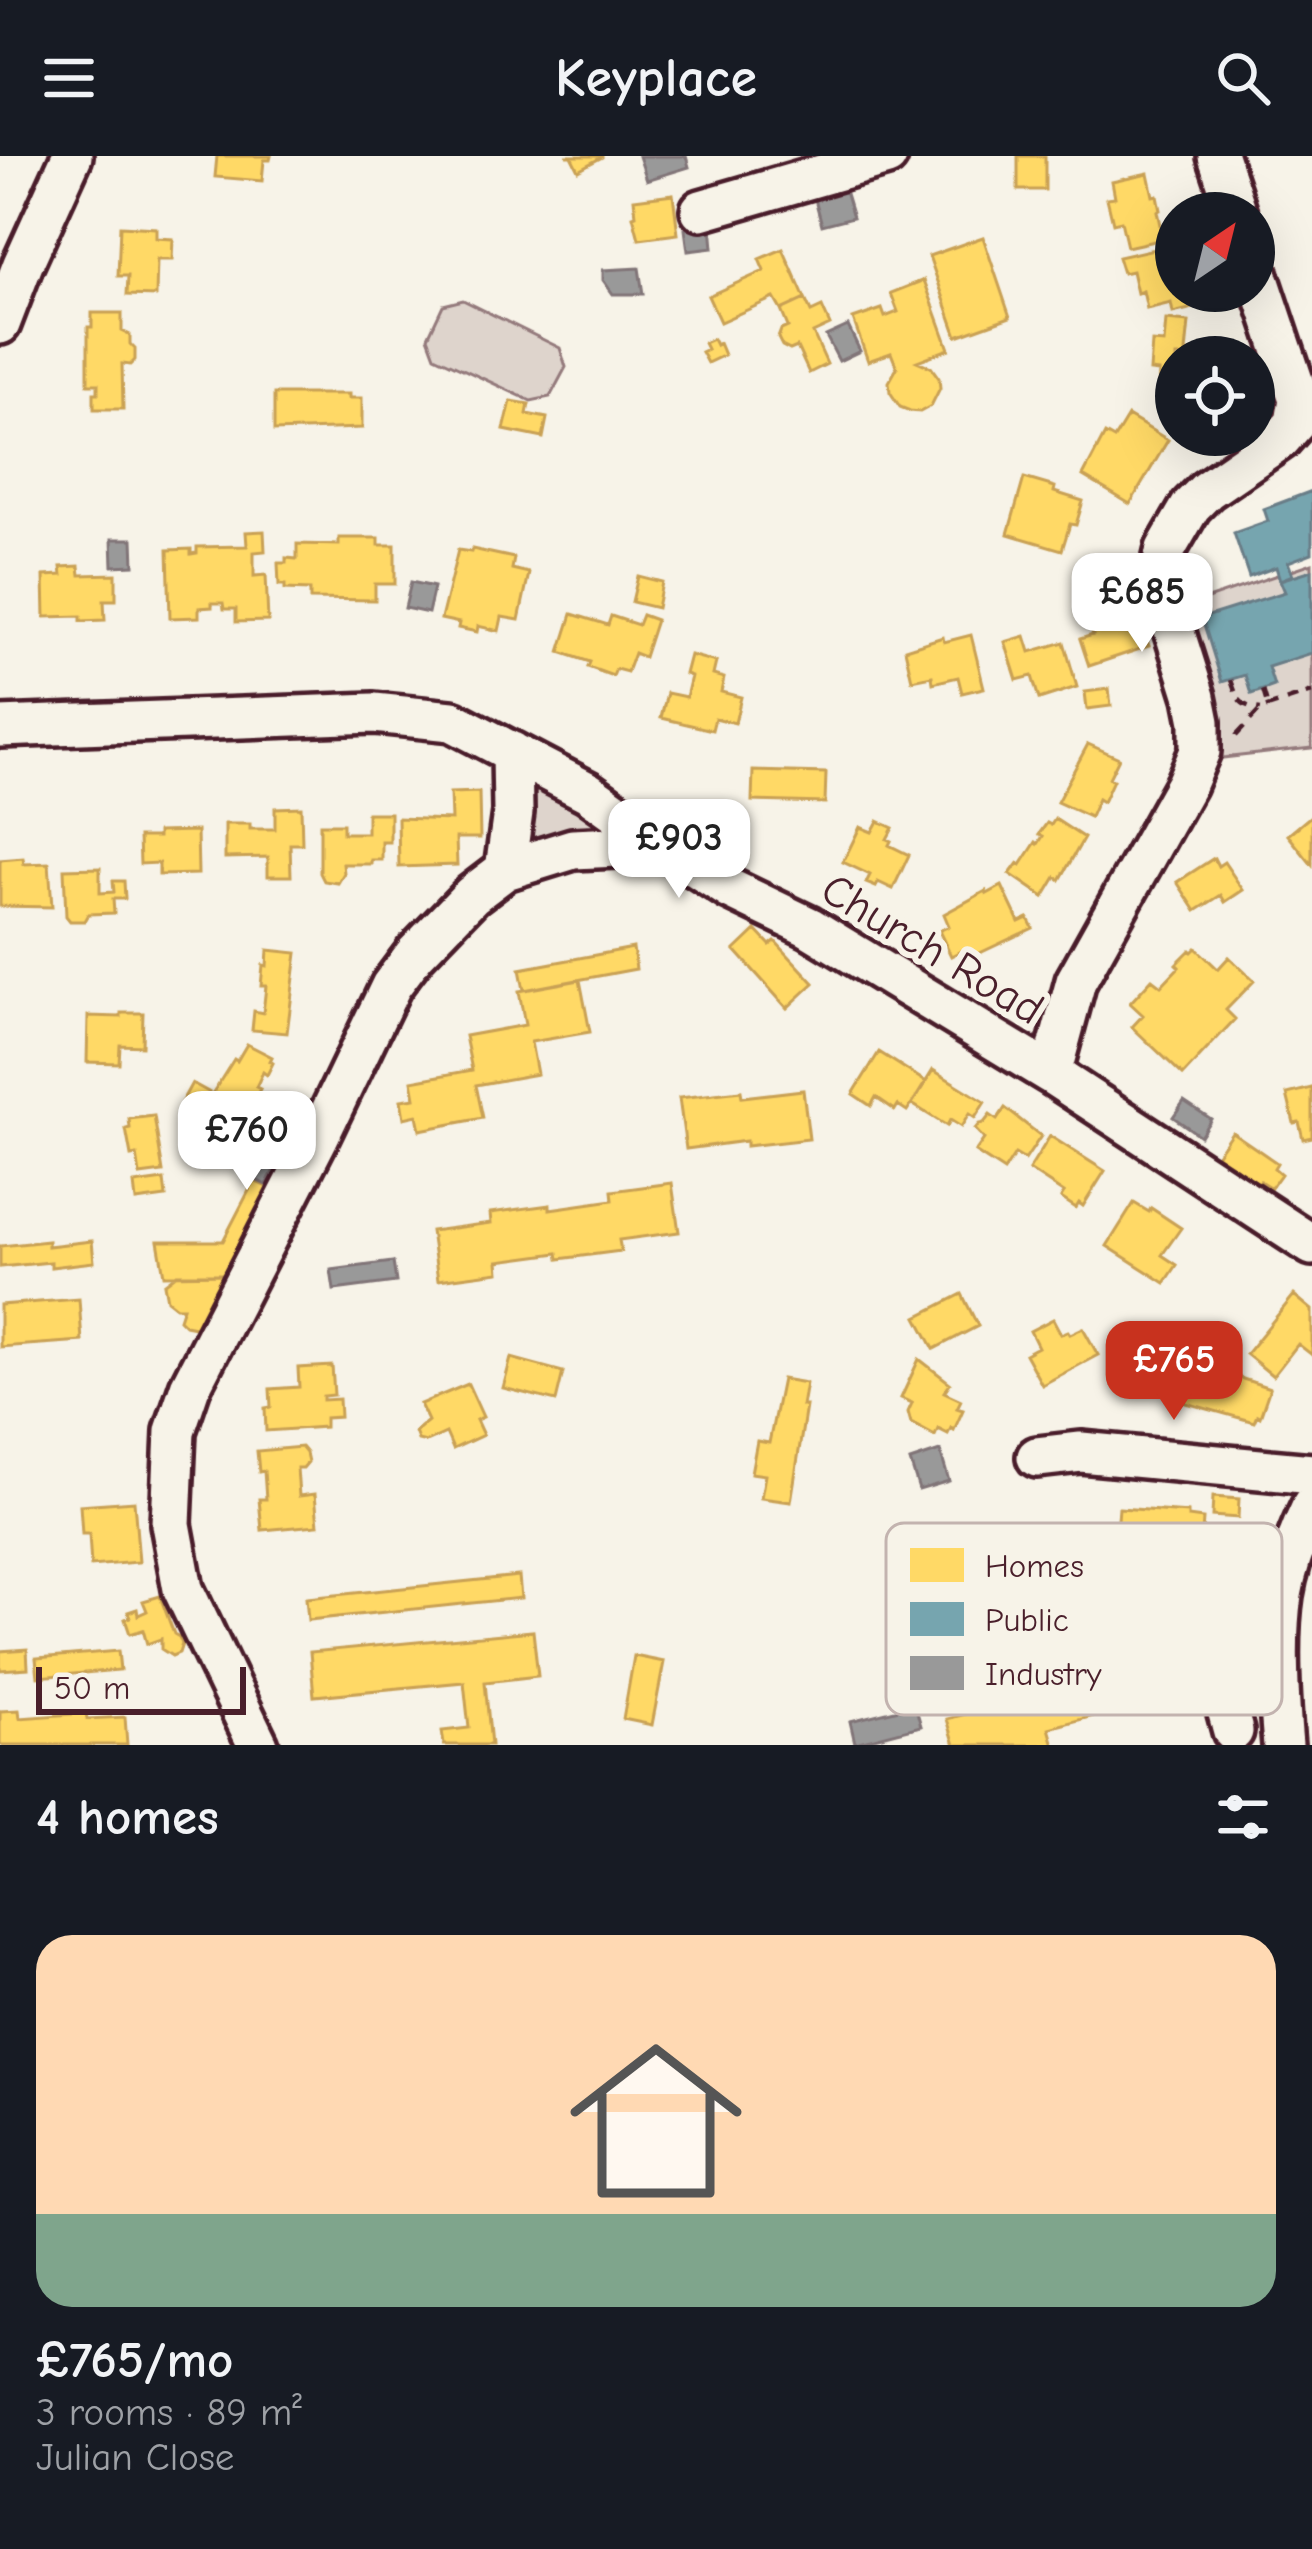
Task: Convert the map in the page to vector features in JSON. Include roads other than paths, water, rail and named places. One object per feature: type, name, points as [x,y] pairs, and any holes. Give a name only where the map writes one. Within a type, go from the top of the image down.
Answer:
[{"type":"street","points":[[0,324],[72,156]]},
{"type":"street","points":[[701,210],[887,156]]},
{"type":"street","points":[[1218,156],[1230,192]]},
{"type":"street","points":[[1051,1074],[1076,980],[1186,784],[1200,748],[1195,697],[1163,596],[1160,575],[1166,549],[1191,506],[1281,439],[1295,422],[1299,399],[1270,312]]},
{"type":"street","name":"Church Road","points":[[0,727],[374,713],[452,721],[587,792],[730,889],[809,927],[1051,1074],[1312,1245]]},
{"type":"street","points":[[505,870],[512,752]]},
{"type":"street","points":[[257,1745],[183,1589],[172,1524],[176,1431],[190,1387],[392,986],[415,954],[472,895],[505,870],[573,849],[662,845]]},
{"type":"street","points":[[1037,1456],[1081,1452],[1312,1474]]},
{"type":"street","points":[[1282,1595],[1312,1506]]},
{"type":"street","points":[[1225,1738],[1282,1733]]}]
